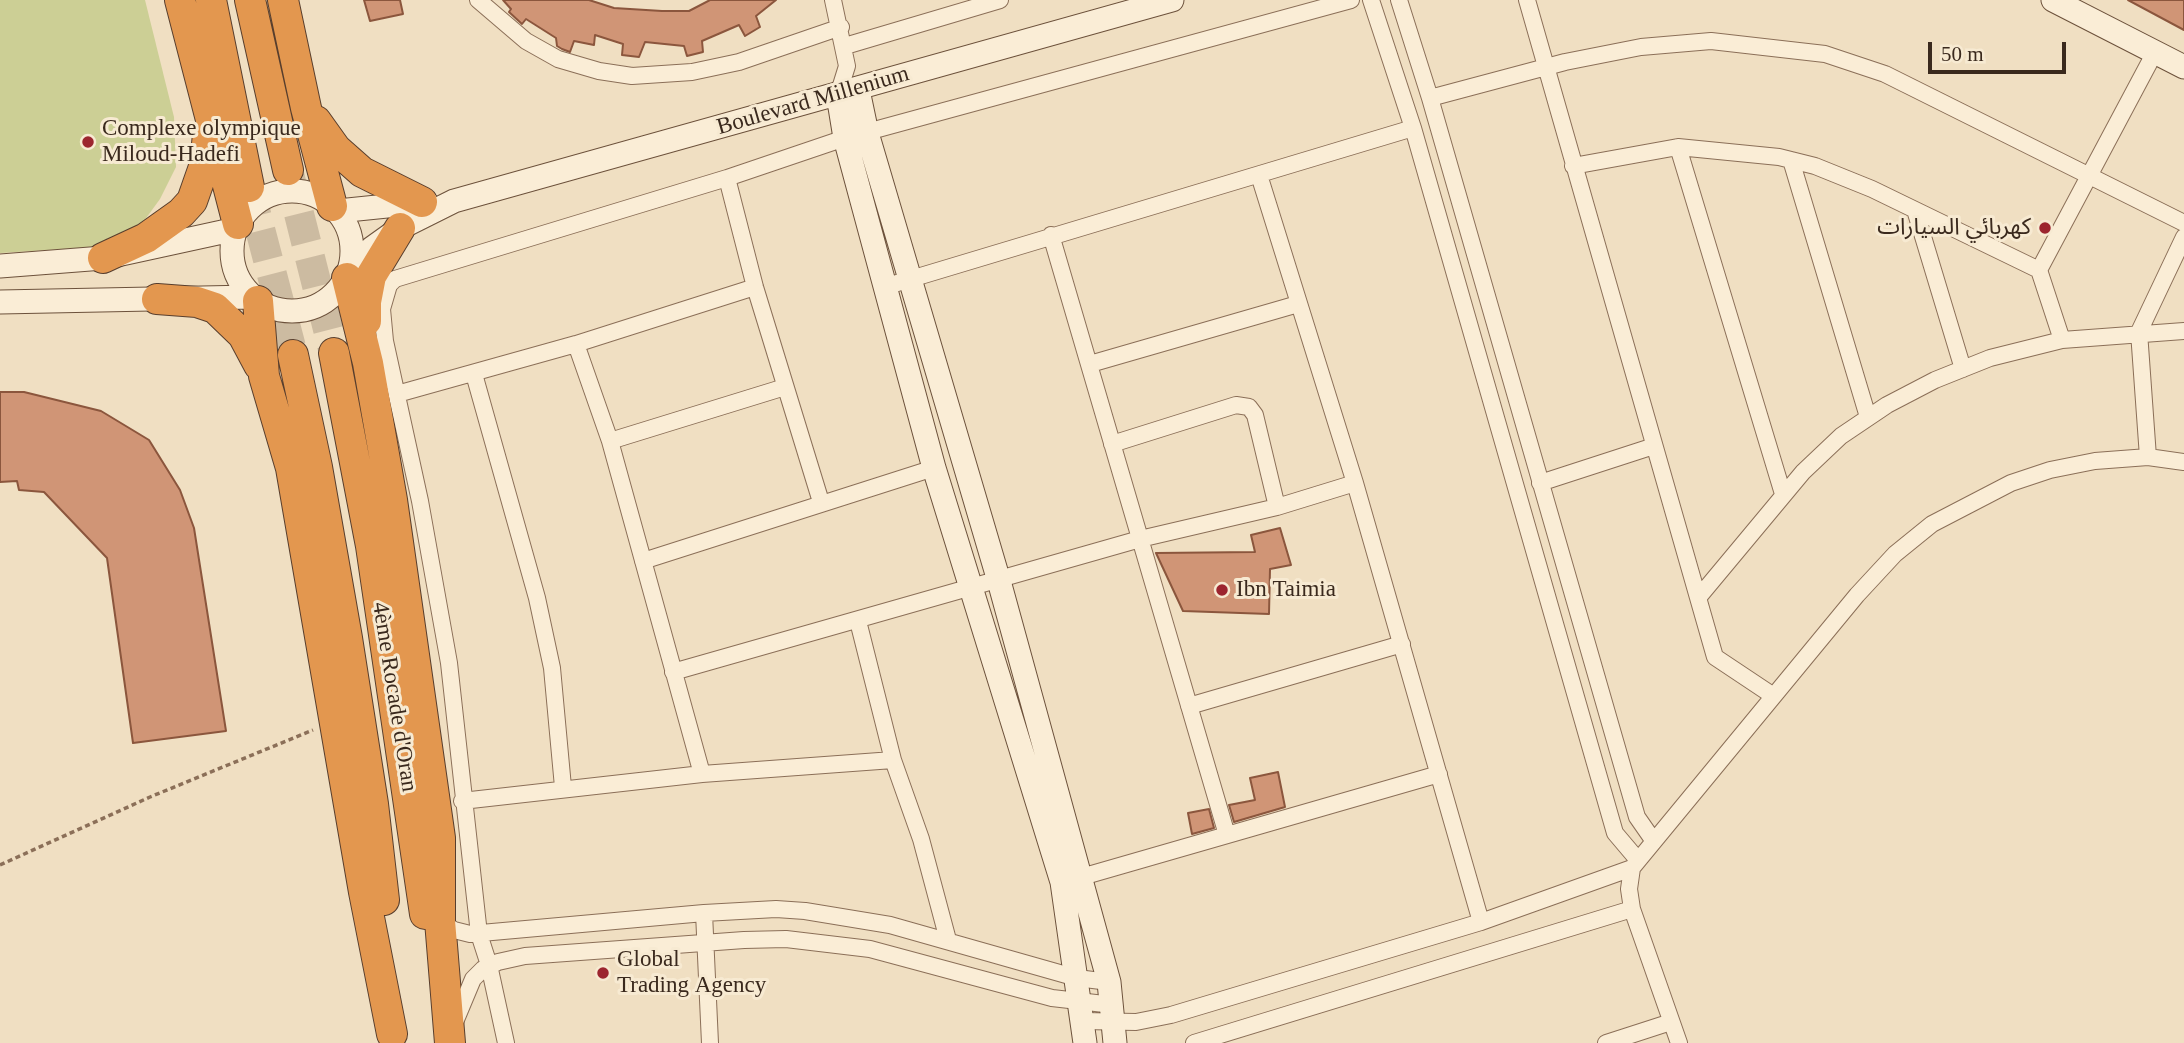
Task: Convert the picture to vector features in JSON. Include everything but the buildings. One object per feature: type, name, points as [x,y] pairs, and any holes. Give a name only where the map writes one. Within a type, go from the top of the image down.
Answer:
[{"type":"highway","points":[[180,0],[237,227]]},
{"type":"highway","points":[[211,0],[248,187]]},
{"type":"highway","points":[[250,0],[288,170]]},
{"type":"highway","points":[[283,0],[306,108],[335,209]]},
{"type":"highway","points":[[306,108],[348,162],[377,181],[422,202]]},
{"type":"highway","points":[[103,258],[146,238],[181,214],[192,201],[205,164],[210,120]]},
{"type":"highway","points":[[368,363],[366,302],[371,276],[400,228]]},
{"type":"highway","points":[[349,273],[392,500],[440,838],[440,921],[446,1043]]},
{"type":"highway","points":[[157,299],[197,302],[215,308],[243,335],[264,376]]},
{"type":"highway","points":[[255,299],[264,376],[291,468],[363,892],[393,1038]]},
{"type":"highway","name":"4ème Rocade d'Oran","points":[[334,353],[373,560],[446,1043]]},
{"type":"highway","name":"4ème Rocade d'Oran","points":[[293,355],[317,467],[373,804],[385,914],[393,1038]]},
{"type":"main road","name":"Boulevard Millenium","points":[[454,201],[1172,0]]},
{"type":"main road","points":[[2053,0],[2184,67]]},
{"type":"main road","points":[[848,92],[884,287],[934,468],[1072,880],[1110,982],[1114,1023]]},
{"type":"main road","points":[[856,136],[909,278],[999,582],[1072,880],[1077,978],[1083,1022]]},
{"type":"main road","points":[[349,273],[352,238],[335,209],[317,196],[299,191],[281,192],[264,198],[249,209],[237,227],[232,247],[233,266],[240,283],[255,299],[277,310],[298,312],[318,307],[335,295],[349,273],[400,228],[454,201]]},
{"type":"main road","points":[[335,209],[454,201]]},
{"type":"main road","points":[[0,266],[103,258],[237,227]]},
{"type":"main road","points":[[0,302],[255,299]]},
{"type":"street","points":[[478,0],[526,41],[558,59],[598,71],[632,76],[692,72],[739,62],[841,27]]},
{"type":"street","points":[[834,0],[845,46],[848,92]]},
{"type":"street","points":[[845,46],[1000,0]]},
{"type":"street","points":[[506,1043],[489,965],[479,934],[462,801],[449,663],[420,501],[385,341],[382,309],[385,291],[395,279],[856,136],[1351,0]]},
{"type":"street","points":[[1371,0],[1413,128],[1615,833],[1635,863]]},
{"type":"street","points":[[1399,0],[1430,98],[1637,817],[1653,840]]},
{"type":"street","points":[[1527,0],[1544,68],[1715,657],[1772,695]]},
{"type":"street","points":[[1430,98],[1544,68],[1641,47],[1711,41],[1825,54],[1885,74],[2184,223]]},
{"type":"street","points":[[2039,270],[2155,52]]},
{"type":"street","points":[[884,287],[1413,128]]},
{"type":"street","points":[[1573,166],[1678,147],[1791,160],[1861,185],[2039,270],[2062,340]]},
{"type":"street","points":[[1678,147],[1783,494]]},
{"type":"street","points":[[1791,160],[1868,417]]},
{"type":"street","points":[[1259,174],[1356,483],[1481,922]]},
{"type":"street","points":[[727,178],[755,287],[821,502]]},
{"type":"street","points":[[1915,210],[1963,369]]},
{"type":"street","points":[[1051,235],[1227,835]]},
{"type":"street","points":[[2148,457],[2139,332],[2184,237]]},
{"type":"street","points":[[397,394],[576,344],[755,287]]},
{"type":"street","points":[[1090,364],[1298,304]]},
{"type":"street","points":[[1698,598],[1783,494],[1841,436],[1887,405],[1990,358],[2062,340],[2139,332],[2184,331]]},
{"type":"street","points":[[576,344],[610,441],[702,774]]},
{"type":"street","points":[[474,374],[505,476],[552,668],[563,788]]},
{"type":"street","points":[[610,441],[785,387]]},
{"type":"street","points":[[1112,444],[1236,405],[1249,407],[1255,415],[1278,507]]},
{"type":"street","points":[[1504,452],[1530,444]]},
{"type":"street","points":[[1541,483],[1654,446]]},
{"type":"street","points":[[1679,1043],[1632,909],[1629,889],[1635,863],[1772,695],[1895,554],[1932,524],[1980,497],[2050,470],[2095,461],[2148,457],[2184,462]]},
{"type":"street","points":[[643,561],[934,468]]},
{"type":"street","points":[[673,672],[999,582],[1139,539],[1278,507],[1356,483]]},
{"type":"street","points":[[858,621],[893,760],[921,839],[948,940]]},
{"type":"street","points":[[1189,706],[1402,644]]},
{"type":"street","points":[[462,801],[702,774],[893,760]]},
{"type":"street","points":[[1072,880],[1439,774]]},
{"type":"street","points":[[446,1043],[469,986],[489,965],[525,956],[786,939],[870,949],[941,966],[1038,995],[1083,1022],[1114,1023],[1171,1014],[1481,922],[1635,863]]},
{"type":"street","points":[[440,921],[462,933],[479,934],[704,913],[776,909],[805,911],[862,919],[948,940],[1077,978],[1110,982]]},
{"type":"street","points":[[1196,1043],[1632,909]]},
{"type":"street","points":[[704,913],[710,1043]]},
{"type":"street","points":[[1606,1043],[1671,1022]]},
{"type":"path","points":[[0,865],[150,797],[334,721]]},
{"type":"green space","name":"Complexe olympique Miloud-Hadefi","points":[[0,0],[145,0],[174,117],[176,167],[160,199],[136,232],[97,247],[0,253]]},
{"type":"tunnel","points":[[288,170],[334,353]]},
{"type":"tunnel","points":[[249,187],[293,355]]},
{"type":"place","name":"Complexe olympique Miloud-Hadefi","points":[[88,142]]},
{"type":"place","name":"كهربائي السيارات","points":[[2045,228]]},
{"type":"place","name":"Ibn Taimia","points":[[1222,590]]},
{"type":"place","name":"Global Trading Agency","points":[[603,973]]}]
